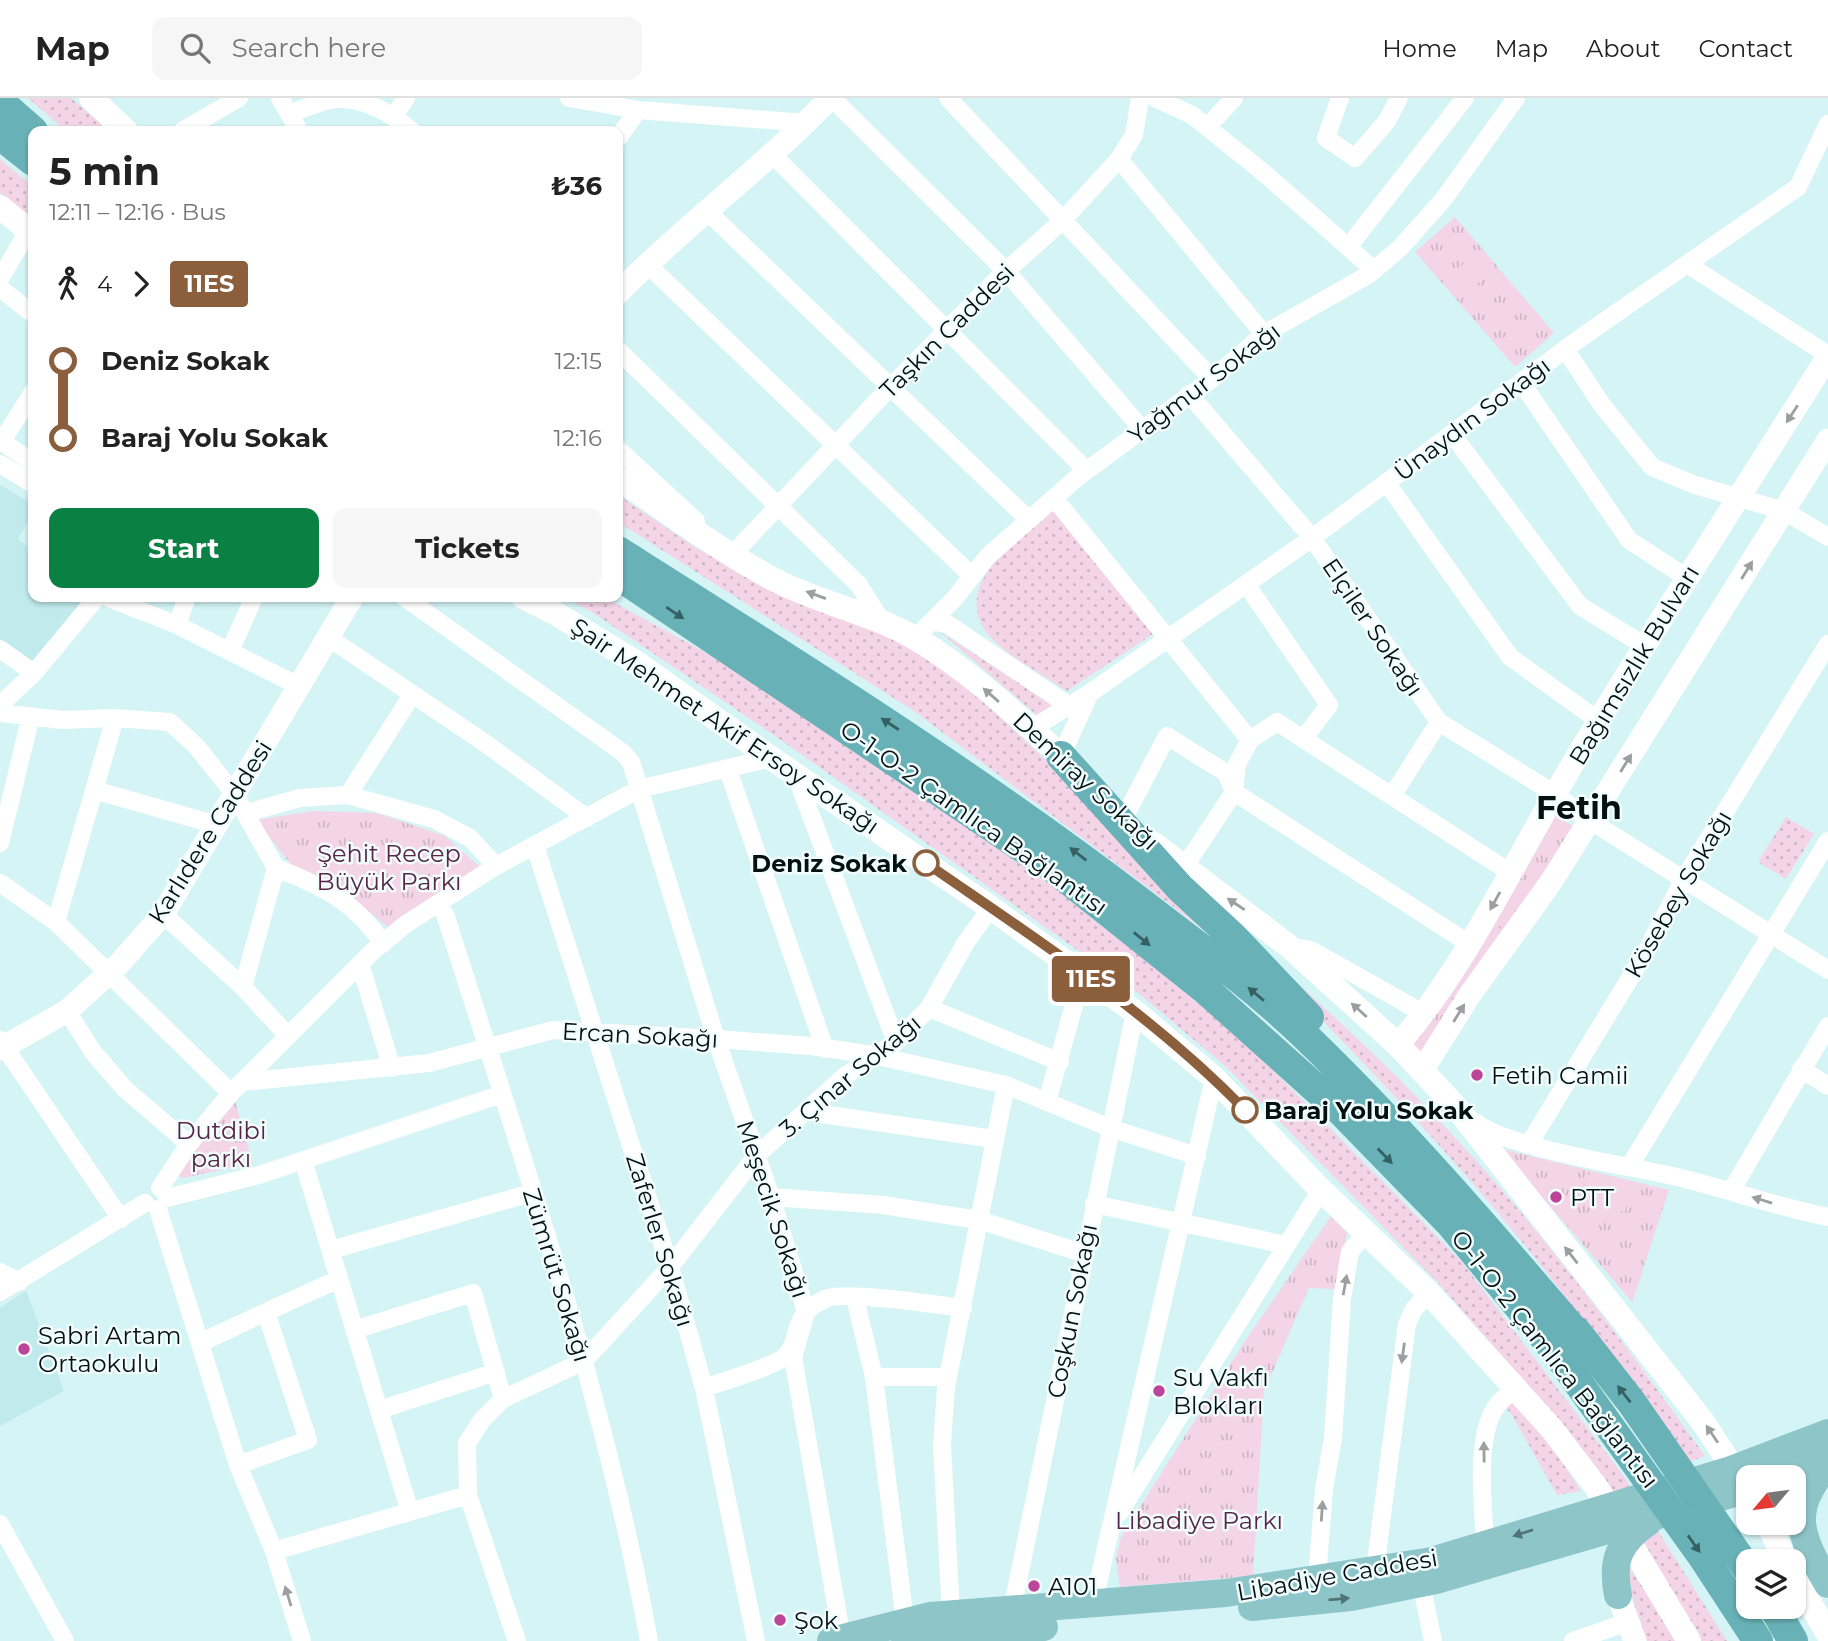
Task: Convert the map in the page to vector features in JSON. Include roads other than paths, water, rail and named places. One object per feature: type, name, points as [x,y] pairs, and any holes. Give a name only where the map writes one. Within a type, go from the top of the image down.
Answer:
[{"type":"highway","points":[[0,102],[28,127]]},
{"type":"highway","points":[[0,135],[28,157]]},
{"type":"highway","points":[[623,554],[923,746],[1055,836],[1223,965],[1300,1031],[1370,1101],[1487,1228],[1588,1347]]},
{"type":"highway","name":"O-1-O-2 Çamlıca Bağlantısı","points":[[623,578],[1056,870],[1206,990],[1341,1111],[1450,1223],[1554,1349],[1703,1557],[1758,1641]]},
{"type":"highway","points":[[1061,756],[1180,888],[1233,937],[1450,1164],[1489,1211],[1588,1347]]},
{"type":"highway","name":"O-1-O-2 Çamlıca Bağlantısı","points":[[1588,1347],[1632,1403],[1736,1553]]},
{"type":"highway","points":[[1780,1619],[1793,1641]]},
{"type":"main road","points":[[91,98],[121,126]]},
{"type":"main road","points":[[0,207],[28,230]]},
{"type":"main road","name":"Demiray Sokağı","points":[[623,481],[776,580],[880,619],[923,630],[1183,869],[1250,914],[1290,947],[1398,1045],[1455,1107],[1703,1422],[1736,1473]]},
{"type":"main road","name":"Şair Mehmet Akif Ersoy Sokağı","points":[[533,602],[637,663],[1083,972],[1214,1078],[1321,1190],[1429,1293],[1552,1429],[1593,1511],[1689,1641]]},
{"type":"main road","name":"Libadiye Caddesi","points":[[1791,1465],[1828,1433]]},
{"type":"main road","points":[[1828,1463],[1812,1483],[1801,1515],[1801,1531],[1828,1584]]},
{"type":"main road","name":"Libadiye Caddesi","points":[[1806,1465],[1828,1463]]},
{"type":"main road","name":"Libadiye Caddesi","points":[[905,1631],[951,1614],[1226,1593],[1432,1561],[1736,1470]]},
{"type":"main road","name":"Libadiye Caddesi","points":[[836,1640],[905,1631],[1127,1618],[1351,1597],[1422,1583],[1541,1549],[1593,1511],[1662,1514],[1736,1494]]},
{"type":"main road","points":[[1618,1595],[1614,1576],[1616,1558],[1623,1543],[1662,1514]]},
{"type":"main road","points":[[1541,1549],[1573,1548],[1588,1554],[1609,1578],[1618,1595]]},
{"type":"main road","points":[[1806,1596],[1828,1634]]},
{"type":"street","points":[[191,126],[239,98]]},
{"type":"street","points":[[394,116],[406,98]]},
{"type":"street","points":[[569,98],[638,110],[806,123]]},
{"type":"street","points":[[623,288],[773,155],[831,98],[1006,271],[1142,429]]},
{"type":"street","points":[[948,98],[1212,379]]},
{"type":"street","name":"Taşkın Caddesi","points":[[733,554],[891,386],[1006,271],[1062,221],[1118,159],[1134,135],[1140,98]]},
{"type":"street","points":[[1155,98],[1192,115],[1374,270]]},
{"type":"street","points":[[1207,127],[1234,98]]},
{"type":"street","points":[[1340,98],[1326,138],[1354,159],[1387,121],[1399,98]]},
{"type":"street","points":[[1349,246],[1465,98]]},
{"type":"street","name":"Yağmur Sokağı","points":[[923,630],[988,556],[1086,470],[1212,379],[1264,334],[1374,270],[1400,248],[1443,200],[1516,98]]},
{"type":"street","points":[[296,126],[285,106],[337,99],[364,102],[394,116],[406,126]]},
{"type":"street","points":[[623,131],[638,110]]},
{"type":"street","name":"Ünaydın Sokağı","points":[[1031,729],[1090,693],[1312,538],[1565,349],[1798,187],[1828,124]]},
{"type":"street","points":[[773,155],[1086,470]]},
{"type":"street","points":[[1118,159],[1264,334]]},
{"type":"street","points":[[707,211],[1029,520]]},
{"type":"street","points":[[0,279],[28,237]]},
{"type":"street","points":[[647,264],[972,576]]},
{"type":"street","points":[[1687,264],[1828,356]]},
{"type":"street","points":[[0,288],[28,310]]},
{"type":"street","points":[[1565,349],[1602,405],[1652,467],[1695,485],[1784,511],[1828,537]]},
{"type":"street","points":[[623,355],[859,585],[880,619]]},
{"type":"street","name":"Bağımsızlık Bulvarı","points":[[1398,1045],[1425,1014],[1471,945],[1555,794],[1686,578],[1828,356]]},
{"type":"street","points":[[1521,382],[1629,540],[1686,578]]},
{"type":"street","name":"Elçiler Sokağı","points":[[1189,394],[1312,538],[1438,722],[1828,970]]},
{"type":"street","points":[[28,400],[1,441],[28,460]]},
{"type":"street","points":[[1452,434],[1580,606],[1645,646]]},
{"type":"street","name":"Bağımsızlık Bulvarı","points":[[1422,1070],[1589,820],[1828,440]]},
{"type":"street","points":[[623,454],[733,554]]},
{"type":"street","points":[[0,464],[28,481]]},
{"type":"street","points":[[1387,482],[1510,656],[1600,721]]},
{"type":"street","points":[[1054,498],[1165,639],[1250,740]]},
{"type":"street","points":[[1246,584],[1329,705],[1304,738]]},
{"type":"street","points":[[0,705],[34,673],[93,602]]},
{"type":"street","points":[[119,602],[177,625],[299,687]]},
{"type":"street","points":[[177,625],[185,602]]},
{"type":"street","points":[[230,651],[252,602]]},
{"type":"street","name":"Karlıdere Caddesi","points":[[2,1045],[67,1011],[119,964],[163,915],[217,825],[240,804],[299,687],[352,602]]},
{"type":"street","name":"Meşecik Sokağı","points":[[411,602],[622,752],[631,762],[716,1039],[757,1155],[806,1312],[793,1357],[836,1640]]},
{"type":"street","points":[[923,630],[949,625],[1069,706]]},
{"type":"street","points":[[329,638],[485,743],[587,818]]},
{"type":"street","name":"Kösebey Sokağı","points":[[1529,1144],[1647,950],[1684,879],[1828,644]]},
{"type":"street","points":[[0,649],[34,673]]},
{"type":"street","name":"Ünaydın Sokağı","points":[[1061,756],[1090,693]]},
{"type":"street","points":[[348,795],[412,695]]},
{"type":"street","points":[[0,713],[62,720],[115,718],[170,722],[197,747],[240,804],[276,868],[326,887],[368,921],[383,944]]},
{"type":"street","points":[[0,843],[31,716]]},
{"type":"street","points":[[56,922],[115,718]]},
{"type":"street","points":[[1183,869],[1234,792],[1237,764],[1250,740],[1277,722],[1511,873]]},
{"type":"street","points":[[1392,796],[1438,722]]},
{"type":"street","points":[[1125,816],[1167,736],[1226,774],[1234,792],[1471,945]]},
{"type":"street","points":[[302,1641],[274,1550],[238,1465],[157,1199],[189,1144],[237,1087],[360,964],[406,924],[496,866],[639,789],[771,758]]},
{"type":"street","points":[[728,770],[825,1049]]},
{"type":"street","points":[[795,772],[896,1042]]},
{"type":"street","points":[[94,790],[217,825]]},
{"type":"street","points":[[240,804],[348,795],[434,819],[470,838],[496,866]]},
{"type":"street","points":[[1629,1167],[1828,841]]},
{"type":"street","name":"Zaferler Sokağı","points":[[535,846],[670,1267],[704,1388],[756,1641]]},
{"type":"street","points":[[383,944],[444,915],[496,866]]},
{"type":"street","points":[[243,987],[276,868]]},
{"type":"street","points":[[0,883],[56,922],[107,973],[237,1087]]},
{"type":"street","name":"3. Çınar Sokağı","points":[[584,1361],[670,1267],[757,1155],[873,1055],[896,1042],[929,1008],[966,942],[991,908]]},
{"type":"street","points":[[163,915],[243,987],[287,1035]]},
{"type":"street","name":"Zümrüt Sokağı","points":[[444,915],[584,1361],[630,1537],[649,1641]]},
{"type":"street","points":[[1290,947],[1311,950],[1425,1014]]},
{"type":"street","points":[[360,964],[392,1068]]},
{"type":"street","points":[[1047,1102],[1083,972]]},
{"type":"street","points":[[929,1008],[1060,1062]]},
{"type":"street","points":[[67,1011],[93,1052],[125,1090],[189,1144]]},
{"type":"street","name":"Coşkun Sokağı","points":[[1012,1610],[1135,1012]]},
{"type":"street","points":[[1731,1191],[1828,1026]]},
{"type":"street","name":"Ercan Sokağı","points":[[237,1087],[429,1063],[553,1030],[716,1039],[873,1055],[1006,1085],[1110,1128],[1197,1156]]},
{"type":"street","points":[[2,1045],[121,1219]]},
{"type":"street","points":[[1801,1069],[1828,1086]]},
{"type":"street","points":[[1093,1605],[1179,1221],[1214,1078]]},
{"type":"street","points":[[951,1614],[942,1446],[948,1377],[993,1139],[1006,1085]]},
{"type":"street","points":[[0,1292],[157,1199],[303,1160],[502,1094]]},
{"type":"street","points":[[1455,1107],[1486,1132],[1828,1217]]},
{"type":"street","points":[[808,1112],[993,1139]]},
{"type":"street","points":[[303,1160],[410,1512]]},
{"type":"street","points":[[1111,1526],[1321,1190]]},
{"type":"street","points":[[331,1250],[531,1193]]},
{"type":"street","points":[[771,1198],[883,1205],[979,1220],[1085,1254]]},
{"type":"street","points":[[1094,1203],[1286,1245]]},
{"type":"street","points":[[1317,1579],[1324,1489],[1333,1438],[1342,1299],[1350,1252],[1367,1231]]},
{"type":"street","points":[[0,1272],[19,1282]]},
{"type":"street","points":[[202,1342],[339,1279]]},
{"type":"street","points":[[355,1330],[473,1293],[503,1399]]},
{"type":"street","points":[[1375,1570],[1407,1324],[1414,1308],[1429,1293]]},
{"type":"street","points":[[704,1388],[784,1358],[793,1346],[796,1326],[806,1312],[827,1297],[963,1308]]},
{"type":"street","points":[[855,1298],[874,1377],[905,1631]]},
{"type":"street","points":[[238,1465],[308,1440],[266,1312]]},
{"type":"street","points":[[517,1641],[468,1495],[467,1443],[482,1420],[503,1399],[584,1361]]},
{"type":"street","points":[[379,1410],[496,1372]]},
{"type":"street","points":[[874,1377],[948,1377]]},
{"type":"street","points":[[1485,1545],[1483,1433],[1495,1403],[1506,1394],[1518,1391]]},
{"type":"street","points":[[274,1550],[468,1495]]},
{"type":"street","points":[[0,1524],[65,1641]]},
{"type":"street","points":[[1422,1583],[1433,1641]]},
{"type":"street","points":[[1573,1641],[1632,1632],[1618,1595]]},
{"type":"place","name":"Deniz Sokak","points":[[926,863]]},
{"type":"place","name":"Fetih Camii","points":[[1477,1075]]},
{"type":"place","name":"Baraj Yolu Sokak","points":[[1245,1110]]},
{"type":"place","name":"PTT","points":[[1556,1197]]},
{"type":"place","name":"Sabri Artam Ortaokulu","points":[[24,1349]]},
{"type":"place","name":"Su Vakfı Blokları","points":[[1159,1391]]},
{"type":"place","name":"A101","points":[[1034,1586]]},
{"type":"place","name":"Şok","points":[[780,1620]]},
{"type":"district","name":"Fetih","points":[[1579,807]]},
{"type":"park label","name":"Şehit Recep Büyük Parkı","points":[[389,867]]},
{"type":"park label","name":"Dutdibi parkı","points":[[221,1144]]},
{"type":"park label","name":"Libadiye Parkı","points":[[1199,1520]]}]
